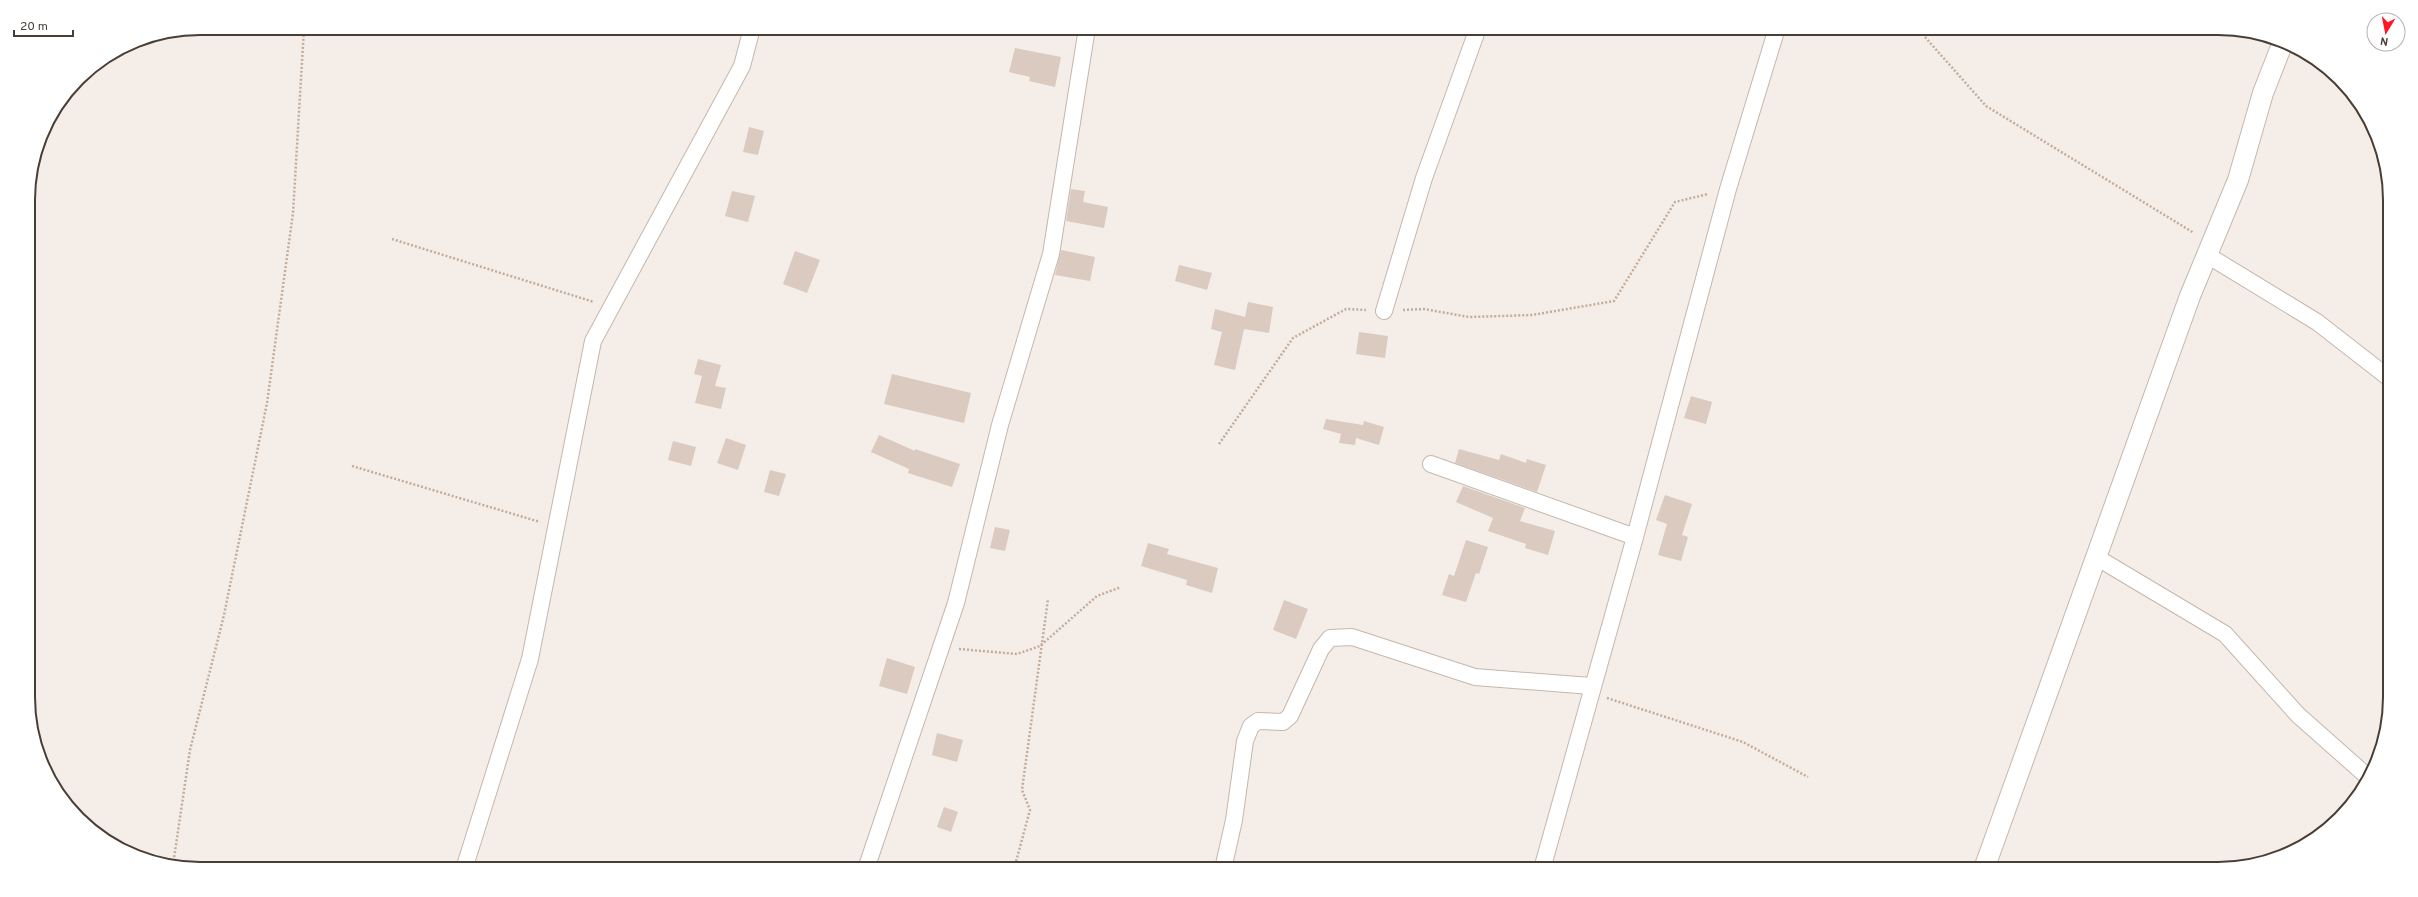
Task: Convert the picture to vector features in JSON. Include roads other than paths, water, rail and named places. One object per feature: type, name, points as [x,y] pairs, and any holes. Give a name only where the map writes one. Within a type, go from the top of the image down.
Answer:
[{"type":"street","points":[[466,862],[530,659],[593,341],[742,66],[750,35]]},
{"type":"street","points":[[868,862],[956,603],[1000,425],[1051,254],[1085,35]]},
{"type":"street","points":[[1384,311],[1424,178],[1475,35]]},
{"type":"street","points":[[1544,862],[1591,689],[1635,537],[1728,189],[1775,35]]},
{"type":"street","points":[[1987,862],[2190,296],[2238,180],[2264,93],[2281,48]]},
{"type":"street","points":[[2209,249],[2317,322],[2383,373]]},
{"type":"street","points":[[1432,464],[1635,537]]},
{"type":"street","points":[[2096,557],[2225,634],[2298,715],[2364,774]]},
{"type":"street","points":[[1225,862],[1234,820],[1245,741],[1251,726],[1258,721],[1283,722],[1290,716],[1321,648],[1330,638],[1352,637],[1475,677],[1591,689]]}]
